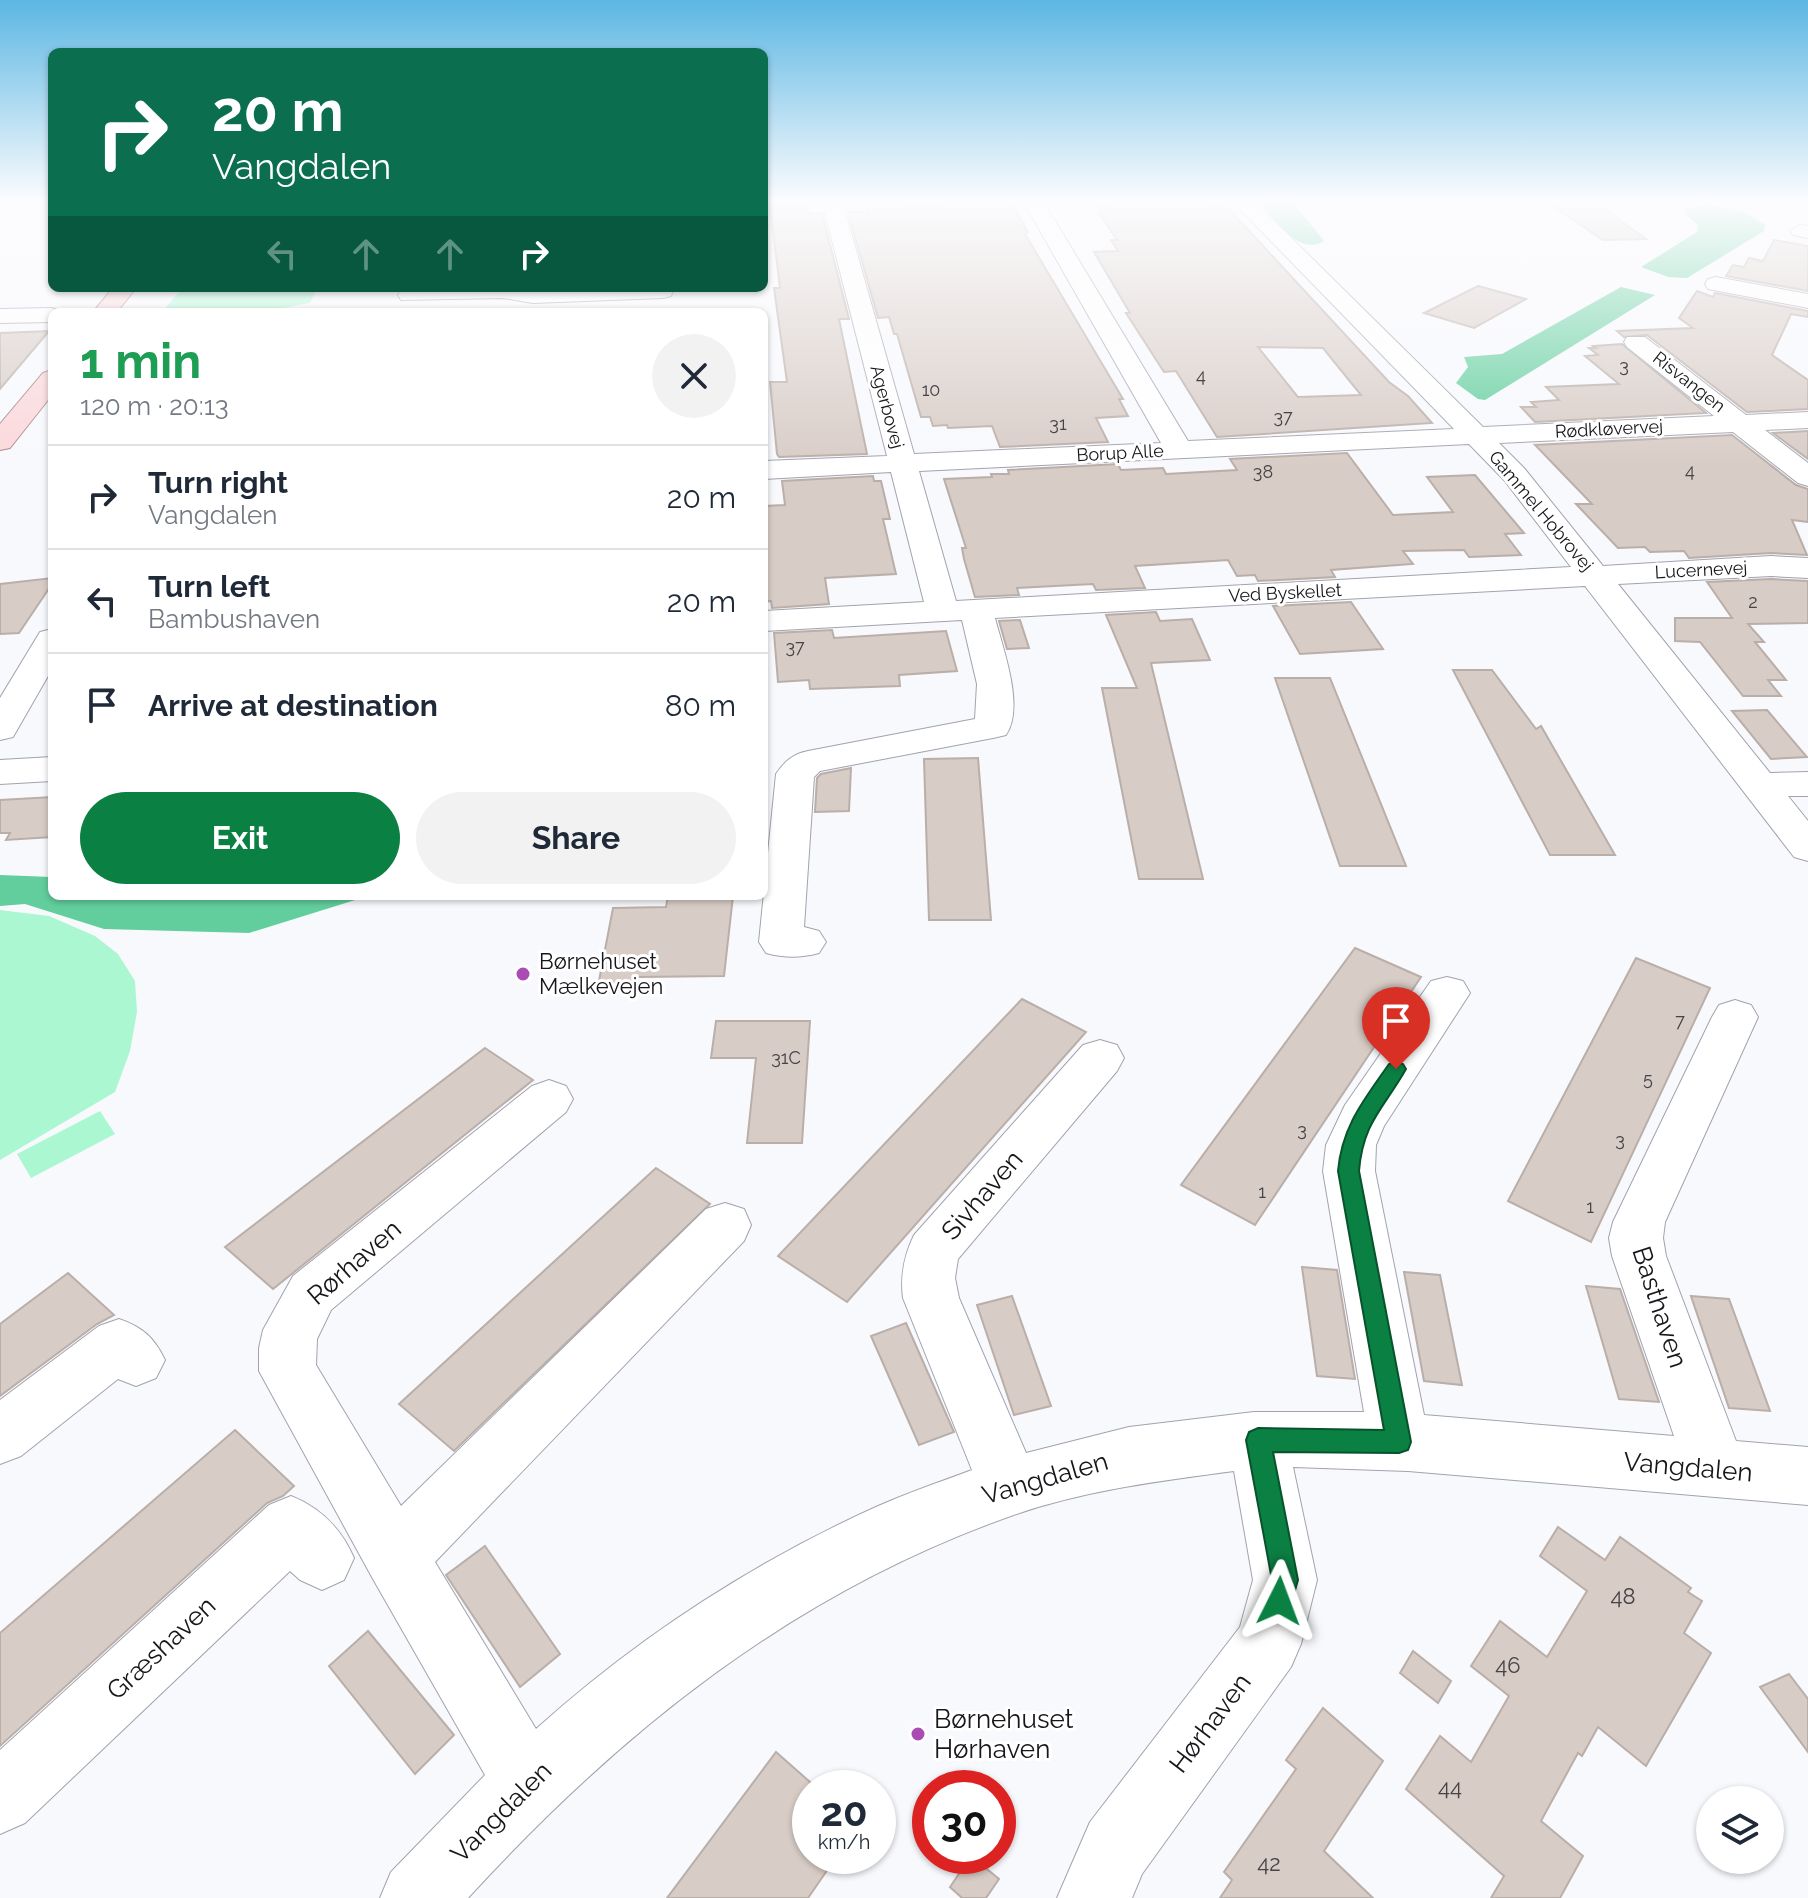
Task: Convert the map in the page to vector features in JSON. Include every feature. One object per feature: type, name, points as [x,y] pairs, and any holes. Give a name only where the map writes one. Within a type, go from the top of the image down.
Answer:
[{"type":"main road","points":[[108,308],[122,292]]},
{"type":"main road","points":[[0,442],[48,383]]},
{"type":"main road","points":[[0,461],[48,410]]},
{"type":"street","name":"Agerbovej","points":[[856,290],[902,464],[960,611]]},
{"type":"street","points":[[1085,290],[1179,450]]},
{"type":"street","name":"Gammel Hobrovej","points":[[1330,290],[1514,474],[1762,785],[1808,848]]},
{"type":"street","points":[[1746,290],[1808,301]]},
{"type":"street","points":[[409,295],[480,292]]},
{"type":"street","points":[[509,292],[572,298],[650,292]]},
{"type":"street","points":[[0,316],[48,317]]},
{"type":"street","name":"Risvangen","points":[[1636,342],[1742,423]]},
{"type":"street","name":"Rødkløvervej","points":[[1476,436],[1808,420]]},
{"type":"street","points":[[1742,423],[1808,477]]},
{"type":"street","name":"Borup Alle","points":[[768,470],[1476,436]]},
{"type":"street","name":"Lucernevej","points":[[1594,576],[1771,566],[1808,568]]},
{"type":"street","name":"Ved Byskellet","points":[[768,621],[1594,576]]},
{"type":"street","points":[[804,942],[781,942],[795,774],[808,762],[993,727],[995,684],[960,611]]},
{"type":"street","points":[[0,729],[48,653]]},
{"type":"street","points":[[0,772],[48,769]]},
{"type":"street","points":[[1762,785],[1808,784]]},
{"type":"street","points":[[1399,1442],[1349,1171],[1351,1145],[1362,1119],[1447,993]]},
{"type":"street","name":"Basthaven","points":[[1716,1469],[1643,1267],[1636,1238],[1639,1222],[1735,1017]]},
{"type":"street","name":"Sivhaven","points":[[1009,1485],[931,1298],[928,1278],[933,1251],[1100,1058]]},
{"type":"street","name":"Rørhaven","points":[[527,1781],[288,1371],[285,1347],[293,1321],[312,1293],[549,1099]]},
{"type":"street","points":[[395,1557],[725,1225]]},
{"type":"street","points":[[0,1436],[119,1344],[136,1360]]},
{"type":"street","name":"Vangdalen","points":[[417,1898],[527,1781],[659,1668],[767,1595],[898,1526],[1009,1485],[1108,1458],[1258,1440],[1399,1442],[1808,1476]]},
{"type":"street","name":"Hørhaven","points":[[1094,1898],[1116,1848],[1268,1644],[1285,1580],[1258,1440]]},
{"type":"street","name":"Græshaven","points":[[0,1798],[291,1527],[322,1558]]},
{"type":"green space","points":[[1616,290],[1655,295],[1485,400],[1478,399],[1456,383],[1468,367],[1464,357],[1502,354]]},
{"type":"green space","points":[[179,292],[315,292],[310,303],[282,308],[166,308]]},
{"type":"green space","points":[[0,875],[48,877],[48,900],[355,900],[249,933],[104,929],[25,904],[0,906]]},
{"type":"green space","points":[[0,910],[49,916],[95,936],[118,954],[135,981],[137,1012],[130,1051],[115,1092],[0,1160]]},
{"type":"green space","points":[[100,1111],[115,1134],[31,1178],[17,1154]]},
{"type":"building","points":[[774,290],[842,290],[849,319],[839,319],[867,454],[779,457],[770,382],[787,382]]},
{"type":"building","points":[[870,290],[1058,290],[1123,399],[1119,399],[1128,416],[1096,418],[1108,442],[1000,447],[992,426],[933,426],[930,417],[921,417],[897,334],[894,334],[889,317],[878,318]]},
{"type":"building","points":[[1116,290],[1303,290],[1389,382],[1408,396],[1432,423],[1217,437],[1176,371],[1164,372],[1126,313],[1130,313]],"holes":[[[1258,347],[1323,348],[1361,395],[1298,397]]]},
{"type":"building","points":[[1471,290],[1491,290],[1526,299],[1474,328],[1424,313]]},
{"type":"building","points":[[1697,291],[1713,297],[1715,293],[1808,311],[1808,317],[1791,314],[1772,355],[1808,380],[1808,409],[1747,412],[1647,335],[1624,337],[1617,331],[1693,328],[1679,318]]},
{"type":"building","points":[[48,331],[0,389],[0,333]]},
{"type":"building","points":[[1622,344],[1706,413],[1535,422],[1521,407],[1536,407],[1531,402],[1559,400],[1546,387],[1619,384],[1585,356],[1598,355],[1589,348],[1596,348],[1593,346]]},
{"type":"building","points":[[1808,431],[1808,459],[1773,433]]},
{"type":"building","points":[[1732,435],[1796,485],[1808,489],[1808,522],[1792,520],[1807,555],[1771,553],[1689,558],[1684,551],[1650,552],[1645,547],[1618,548],[1576,504],[1592,504],[1535,445]]},
{"type":"building","points":[[1347,453],[1393,515],[1453,512],[1427,477],[1475,475],[1524,533],[1505,534],[1521,555],[1469,557],[1464,550],[1403,551],[1413,564],[1331,570],[1335,577],[1258,581],[1255,575],[1237,576],[1228,560],[1135,566],[1145,588],[1096,590],[1093,584],[1017,588],[1019,595],[975,597],[962,548],[966,548],[944,479],[992,477],[991,474],[1009,474],[1008,470],[1118,464],[1121,470],[1163,468],[1166,474],[1237,470],[1230,459]]},
{"type":"building","points":[[873,476],[874,481],[881,481],[890,519],[883,519],[896,574],[825,578],[829,604],[772,608],[771,601],[768,601],[768,506],[785,505],[782,481]]},
{"type":"building","points":[[48,578],[48,590],[19,633],[0,634],[0,584]]},
{"type":"building","points":[[1808,581],[1808,623],[1748,624],[1764,642],[1755,642],[1786,680],[1768,680],[1781,696],[1743,696],[1700,642],[1675,641],[1675,618],[1732,618],[1707,582]]},
{"type":"building","points":[[1351,602],[1383,649],[1300,654],[1273,606]]},
{"type":"building","points":[[1156,612],[1160,621],[1192,619],[1210,660],[1151,663],[1203,879],[1139,879],[1102,688],[1137,688],[1106,615]]},
{"type":"building","points":[[1020,620],[1029,648],[1007,649],[999,621]]},
{"type":"building","points":[[832,630],[834,638],[946,631],[957,671],[899,675],[900,686],[810,689],[809,680],[778,682],[774,633]]},
{"type":"building","points":[[1453,670],[1492,670],[1536,729],[1541,726],[1615,855],[1550,855]]},
{"type":"building","points":[[1275,678],[1330,678],[1406,866],[1340,866]]},
{"type":"building","points":[[1767,710],[1807,757],[1771,759],[1732,711]]},
{"type":"building","points":[[978,758],[991,920],[929,920],[924,759]]},
{"type":"building","points":[[851,768],[849,811],[815,812],[817,778],[821,774]]},
{"type":"building","points":[[48,797],[48,837],[6,840],[10,833],[0,833],[0,800]]},
{"type":"building","points":[[667,900],[733,900],[724,976],[638,977],[636,985],[598,986],[613,908],[666,907]]},
{"type":"building","points":[[1355,948],[1421,977],[1255,1225],[1181,1185]]},
{"type":"building","points":[[1636,958],[1710,988],[1591,1242],[1508,1201]]},
{"type":"building","points":[[1022,999],[1086,1032],[847,1302],[778,1256]]},
{"type":"building","points":[[716,1021],[810,1021],[802,1143],[747,1143],[756,1058],[711,1058]]},
{"type":"building","points":[[485,1048],[533,1080],[273,1289],[225,1247]]},
{"type":"building","points":[[656,1168],[710,1204],[454,1451],[399,1404]]},
{"type":"building","points":[[1302,1267],[1337,1270],[1355,1379],[1317,1376]]},
{"type":"building","points":[[1404,1272],[1440,1275],[1462,1385],[1424,1381]]},
{"type":"building","points":[[68,1273],[114,1315],[97,1324],[0,1396],[0,1324]]},
{"type":"building","points":[[1586,1286],[1620,1289],[1659,1402],[1619,1399]]},
{"type":"building","points":[[1012,1296],[1051,1406],[1014,1415],[977,1305]]},
{"type":"building","points":[[1691,1296],[1729,1299],[1770,1411],[1729,1408]]},
{"type":"building","points":[[906,1323],[954,1432],[919,1445],[871,1336]]},
{"type":"building","points":[[235,1430],[294,1486],[283,1496],[267,1503],[0,1746],[0,1633]]},
{"type":"building","points":[[1558,1527],[1605,1560],[1620,1537],[1691,1588],[1688,1592],[1702,1601],[1684,1633],[1711,1653],[1646,1766],[1598,1727],[1582,1756],[1578,1753],[1541,1821],[1583,1856],[1560,1898],[1491,1898],[1504,1876],[1406,1789],[1440,1736],[1471,1762],[1509,1696],[1471,1666],[1500,1621],[1547,1657],[1587,1591],[1540,1556]]},
{"type":"building","points":[[485,1546],[560,1654],[520,1687],[446,1575]]},
{"type":"building","points":[[368,1631],[454,1735],[415,1774],[329,1666]]},
{"type":"building","points":[[1413,1651],[1451,1681],[1438,1703],[1400,1673]]},
{"type":"building","points":[[1789,1674],[1808,1699],[1808,1752],[1760,1687]]},
{"type":"building","points":[[1323,1708],[1383,1761],[1324,1851],[1373,1898],[1220,1898],[1232,1880],[1224,1872],[1296,1769],[1286,1760]]},
{"type":"building","points":[[776,1752],[796,1770],[792,1770],[792,1874],[825,1874],[808,1898],[667,1898]]},
{"type":"building","points":[[959,1874],[993,1874],[999,1879],[986,1898],[962,1898],[950,1887]]},
{"type":"place","name":"Børnehuset Mælkevejen","points":[[523,974]]},
{"type":"place","name":"Børnehuset Hørhaven","points":[[918,1734]]},
{"type":"route","points":[[1279,1601],[1285,1580],[1258,1440],[1399,1442],[1349,1171],[1351,1145],[1362,1119],[1396,1069]]}]
